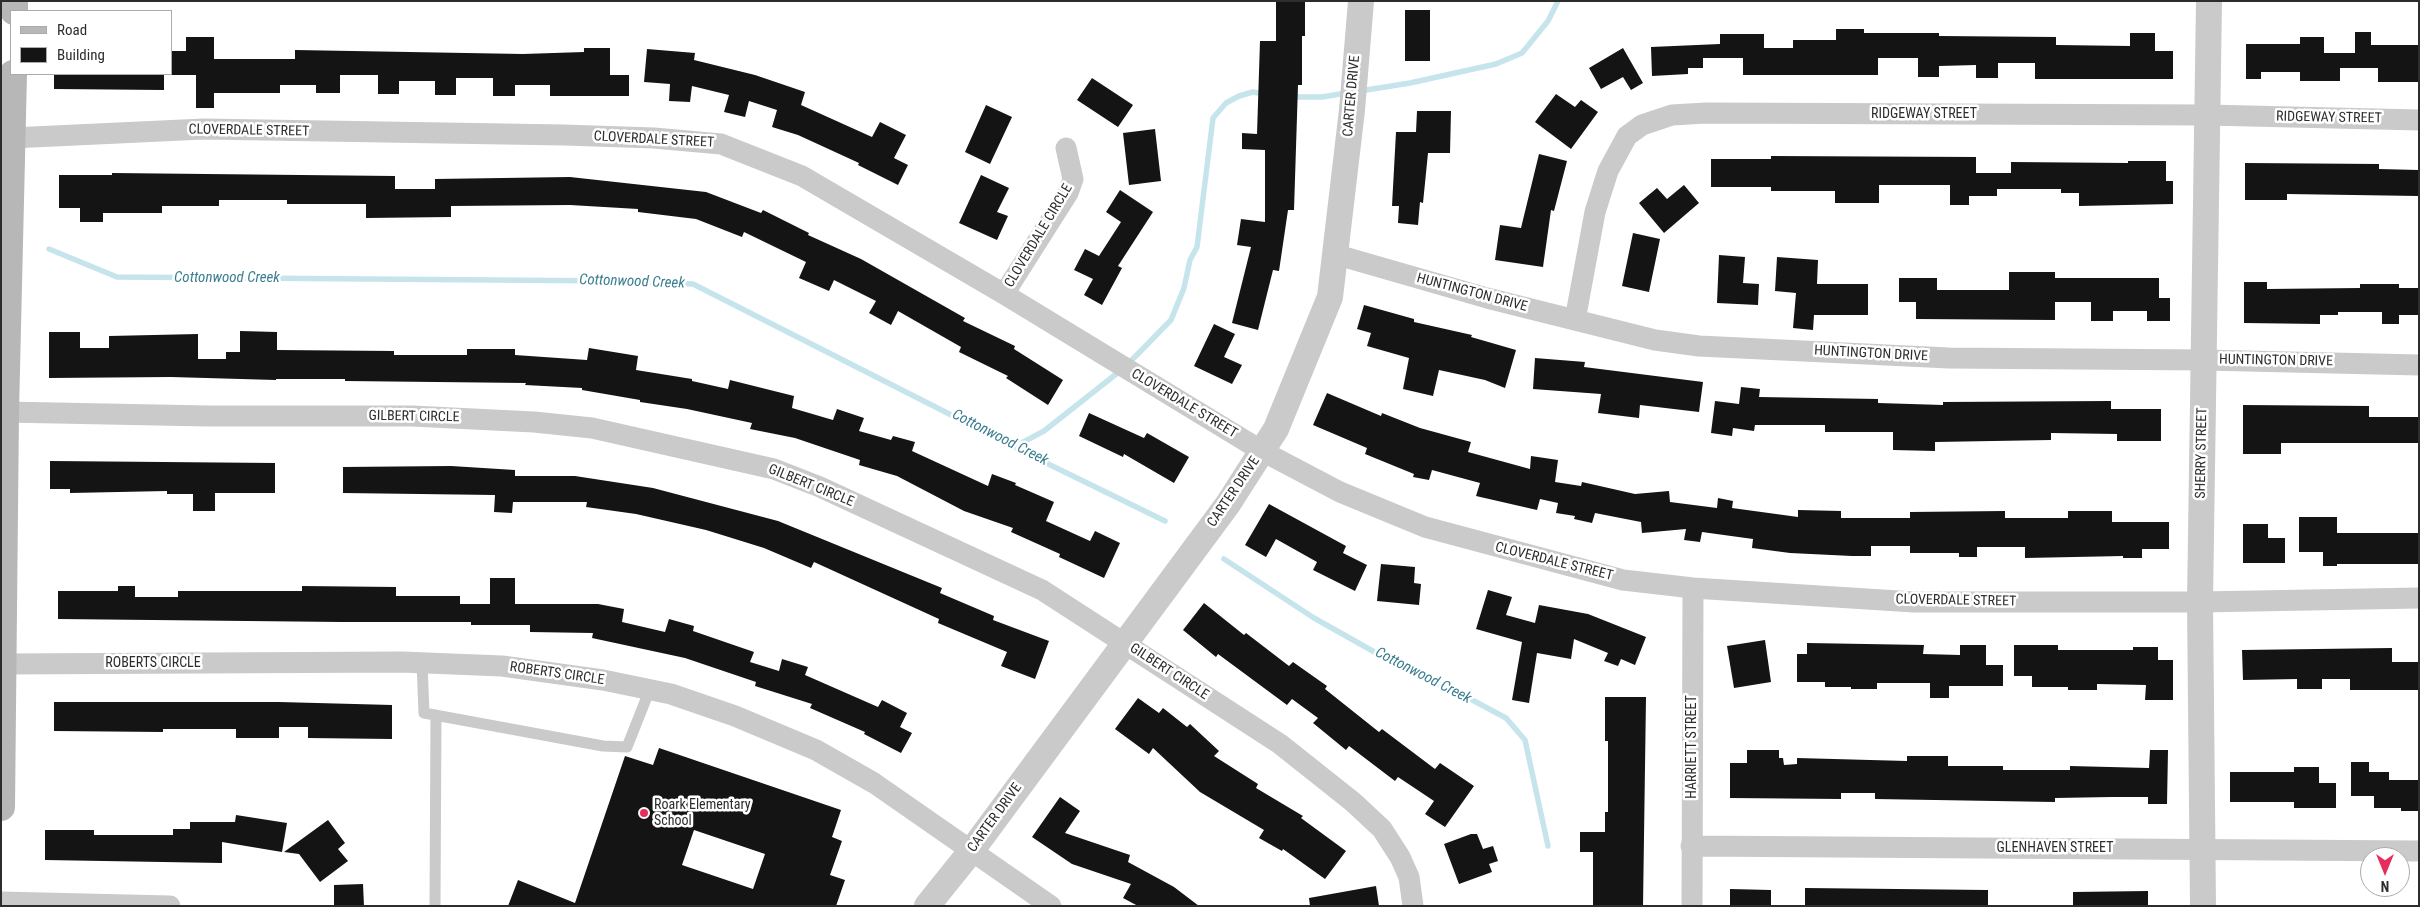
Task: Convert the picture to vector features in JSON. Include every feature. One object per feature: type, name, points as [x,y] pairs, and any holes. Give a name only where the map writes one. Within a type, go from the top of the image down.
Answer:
[{"type":"main road","points":[[1,807],[4,664],[5,412],[13,75]]},
{"type":"street","name":"CARTER DRIVE","points":[[927,906],[972,850],[1124,642],[1215,522],[1276,429],[1330,297],[1352,110],[1361,1]]},
{"type":"street","name":"SHERRY STREET","points":[[2203,906],[2200,602],[2209,1]]},
{"type":"street","name":"RIDGEWAY STREET","points":[[1575,320],[1596,212],[1608,171],[1627,136],[1649,122],[1672,115],[1706,113],[2207,116],[2419,120]]},
{"type":"street","name":"CLOVERDALE STREET","points":[[12,138],[204,129],[582,135],[654,138],[721,144],[802,176],[1004,294],[1262,451],[1340,492],[1425,527],[1623,580],[1693,588],[1914,602],[2200,602],[2419,598]]},
{"type":"street","name":"CLOVERDALE CIRCLE","points":[[1004,294],[1068,193],[1073,180],[1066,148]]},
{"type":"street","name":"HUNTINGTON DRIVE","points":[[1334,254],[1487,298],[1655,340],[1699,346],[1949,358],[2204,360],[2419,365]]},
{"type":"street","name":"GILBERT CIRCLE","points":[[5,412],[208,416],[412,416],[534,422],[592,428],[774,469],[1042,590],[1280,744],[1353,802],[1382,830],[1400,857],[1408,877],[1413,906]]},
{"type":"street","name":"HARRIETT STREET","points":[[1692,906],[1693,588]]},
{"type":"street","name":"ROBERTS CIRCLE","points":[[4,664],[422,663],[502,666],[603,680],[650,689],[671,694],[735,716],[816,750],[874,783],[1051,906]]},
{"type":"street","name":"GLENHAVEN STREET","points":[[1691,846],[2419,851]]},
{"type":"street","points":[[1,902],[170,906]]},
{"type":"lane","points":[[422,663],[424,713],[603,746],[627,747],[650,689]]},
{"type":"lane","points":[[435,906],[436,715]]},
{"type":"building","points":[[1276,1],[1305,1],[1305,36],[1302,36],[1302,85],[1298,85],[1294,210],[1288,210],[1279,271],[1273,270],[1258,330],[1232,323],[1251,247],[1237,245],[1241,219],[1265,222],[1265,150],[1242,149],[1242,133],[1257,134],[1260,41],[1276,41]]},
{"type":"building","points":[[1405,10],[1430,10],[1430,61],[1405,61]]},
{"type":"building","points":[[1836,29],[1864,29],[1864,33],[1939,33],[1939,36],[2056,37],[2056,45],[2130,46],[2130,33],[2155,33],[2155,51],[2173,51],[2173,79],[2035,79],[2035,63],[1998,63],[1998,78],[1976,78],[1976,65],[1939,66],[1939,77],[1918,77],[1918,58],[1878,58],[1878,75],[1743,75],[1743,58],[1703,58],[1703,68],[1688,68],[1688,74],[1652,76],[1651,47],[1720,44],[1720,34],[1764,34],[1764,48],[1793,48],[1793,40],[1836,40]]},
{"type":"building","points":[[2355,32],[2371,32],[2371,45],[2419,45],[2419,82],[2378,82],[2378,68],[2340,68],[2340,81],[2300,81],[2300,72],[2261,72],[2261,79],[2246,79],[2246,44],[2300,44],[2300,37],[2324,37],[2324,53],[2355,53]]},
{"type":"building","points":[[186,37],[214,37],[214,59],[295,59],[295,50],[523,54],[584,52],[584,48],[610,48],[610,75],[629,75],[629,96],[550,96],[550,85],[515,85],[515,96],[493,96],[493,78],[456,78],[456,95],[435,95],[435,81],[399,81],[399,94],[378,94],[378,75],[340,75],[340,93],[316,93],[316,85],[280,85],[280,93],[214,93],[214,108],[196,108],[196,75],[172,75],[172,51],[186,51]]},
{"type":"building","points":[[1623,48],[1643,83],[1631,90],[1623,77],[1601,89],[1589,68]]},
{"type":"building","points":[[647,49],[695,53],[694,60],[755,75],[805,92],[801,105],[872,137],[880,122],[906,135],[894,158],[908,165],[898,185],[858,165],[859,163],[798,135],[772,127],[777,110],[749,101],[745,117],[724,112],[729,95],[692,86],[690,102],[669,101],[670,84],[644,82]]},
{"type":"building","points":[[54,75],[164,75],[164,90],[54,89]]},
{"type":"building","points":[[1092,78],[1133,105],[1118,127],[1077,100]]},
{"type":"building","points":[[1556,94],[1575,107],[1581,100],[1598,112],[1571,149],[1535,122]]},
{"type":"building","points":[[986,105],[1012,117],[990,164],[965,152]]},
{"type":"building","points":[[1417,111],[1451,111],[1450,153],[1428,153],[1423,203],[1420,202],[1418,225],[1398,223],[1399,206],[1392,206],[1396,132],[1416,132]]},
{"type":"building","points":[[1155,129],[1161,181],[1129,185],[1123,133]]},
{"type":"building","points":[[1539,154],[1567,161],[1554,211],[1551,210],[1543,267],[1495,260],[1500,225],[1521,228]]},
{"type":"building","points":[[1771,156],[1976,157],[1976,173],[2011,173],[2011,162],[2128,163],[2128,161],[2166,161],[2166,181],[2173,181],[2173,204],[2079,206],[2079,193],[2061,193],[2061,189],[1997,189],[1997,196],[1969,196],[1969,205],[1950,205],[1950,185],[1879,185],[1879,203],[1835,203],[1835,191],[1771,191],[1771,187],[1711,187],[1711,159],[1771,159]]},
{"type":"building","points":[[2245,163],[2379,164],[2379,169],[2419,170],[2419,196],[2287,194],[2287,200],[2245,200]]},
{"type":"building","points":[[112,173],[395,176],[395,189],[435,189],[435,179],[570,177],[706,192],[761,213],[763,210],[809,233],[808,235],[861,259],[965,318],[963,321],[1015,346],[1014,349],[1063,380],[1048,405],[1006,378],[1008,376],[959,352],[961,347],[898,311],[891,325],[869,313],[876,301],[834,280],[829,291],[799,278],[806,262],[744,232],[742,237],[696,219],[638,212],[638,209],[570,205],[451,206],[451,217],[366,218],[366,204],[287,204],[287,200],[219,200],[219,206],[162,206],[162,213],[103,213],[103,222],[80,222],[80,208],[59,208],[59,175],[112,175]]},
{"type":"building","points":[[981,175],[1009,188],[997,212],[1008,216],[997,240],[959,223]]},
{"type":"building","points":[[1684,185],[1699,203],[1664,233],[1639,203],[1657,188],[1667,199]]},
{"type":"building","points":[[1120,190],[1153,212],[1118,266],[1122,268],[1102,305],[1084,295],[1093,279],[1074,270],[1085,249],[1099,256],[1121,222],[1106,212]]},
{"type":"building","points":[[1633,233],[1660,239],[1649,292],[1622,286]]},
{"type":"building","points":[[1719,255],[1745,257],[1743,283],[1759,284],[1758,305],[1717,303]]},
{"type":"building","points":[[1777,257],[1818,260],[1817,284],[1868,284],[1868,315],[1814,315],[1813,330],[1793,328],[1796,293],[1775,291]]},
{"type":"building","points":[[2009,272],[2055,272],[2055,278],[2159,278],[2159,298],[2170,298],[2170,321],[2147,321],[2147,311],[2113,311],[2113,321],[2091,321],[2091,302],[2055,302],[2055,320],[1916,319],[1916,302],[1899,302],[1899,278],[1937,278],[1937,290],[2009,290]]},
{"type":"building","points":[[2244,282],[2267,282],[2267,289],[2360,288],[2360,284],[2399,284],[2399,288],[2419,288],[2419,315],[2399,315],[2399,324],[2382,324],[2382,312],[2338,312],[2338,315],[2320,315],[2320,324],[2244,323]]},
{"type":"building","points":[[1364,305],[1414,319],[1414,322],[1472,335],[1471,337],[1516,350],[1505,388],[1485,380],[1439,370],[1433,396],[1403,389],[1409,358],[1367,346],[1371,333],[1357,329]]},
{"type":"building","points":[[1214,324],[1235,334],[1224,357],[1242,365],[1232,384],[1194,366]]},
{"type":"building","points":[[240,331],[277,332],[277,350],[394,351],[394,355],[467,355],[467,349],[515,349],[515,355],[587,360],[589,348],[638,356],[636,370],[692,379],[692,381],[728,389],[730,380],[794,396],[792,408],[833,420],[837,409],[864,418],[859,431],[891,440],[893,436],[915,442],[912,451],[988,486],[992,474],[1016,483],[1015,485],[1054,502],[1046,521],[1090,541],[1095,531],[1120,543],[1104,578],[1059,557],[1060,554],[1011,532],[1013,528],[964,511],[897,476],[859,465],[860,460],[795,438],[750,429],[752,423],[687,409],[640,402],[640,400],[582,390],[582,388],[525,385],[526,383],[345,381],[345,379],[49,378],[49,332],[80,332],[80,348],[109,348],[109,336],[198,334],[198,359],[226,359],[226,352],[240,352]]},
{"type":"building","points":[[1535,358],[1585,362],[1584,367],[1703,382],[1699,412],[1640,405],[1639,418],[1598,413],[1601,394],[1533,389]]},
{"type":"building","points":[[1741,387],[1760,389],[1759,397],[1878,399],[1878,403],[1943,405],[1943,402],[2111,401],[2111,409],[2161,409],[2161,441],[2117,441],[2117,434],[2051,433],[2051,440],[1935,442],[1935,451],[1893,450],[1893,432],[1825,432],[1825,425],[1755,425],[1754,431],[1733,428],[1732,436],[1711,433],[1715,401],[1739,404]]},
{"type":"building","points":[[1327,393],[1381,416],[1382,413],[1420,428],[1471,442],[1468,452],[1530,469],[1531,456],[1558,460],[1555,482],[1581,486],[1582,482],[1635,494],[1669,491],[1670,502],[1717,508],[1718,498],[1733,501],[1732,508],[1798,517],[1798,510],[1841,511],[1841,518],[1910,518],[1910,512],[2005,511],[2005,518],[2068,518],[2068,511],[2112,511],[2112,522],[2169,522],[2169,549],[2142,549],[2142,558],[2123,558],[2123,556],[2025,558],[2025,547],[1977,547],[1977,557],[1959,557],[1959,553],[1910,553],[1910,546],[1871,546],[1871,556],[1852,556],[1790,553],[1752,548],[1753,539],[1702,532],[1700,542],[1684,540],[1686,529],[1642,533],[1641,522],[1595,513],[1592,523],[1574,519],[1575,516],[1556,513],[1558,503],[1540,499],[1537,510],[1476,496],[1480,483],[1432,470],[1429,480],[1413,477],[1414,474],[1365,454],[1367,448],[1313,425]]},
{"type":"building","points":[[2243,405],[2369,406],[2369,417],[2419,417],[2419,443],[2281,443],[2281,454],[2243,454]]},
{"type":"building","points":[[1089,413],[1144,438],[1147,433],[1189,457],[1174,483],[1124,454],[1123,457],[1079,436]]},
{"type":"building","points":[[50,461],[275,463],[275,493],[215,493],[215,511],[193,511],[193,494],[167,494],[167,491],[70,493],[70,489],[50,489]]},
{"type":"building","points":[[451,466],[515,470],[515,476],[575,476],[653,488],[778,521],[942,588],[940,593],[994,616],[993,620],[1049,641],[1035,679],[1001,666],[1007,652],[938,623],[939,619],[814,562],[811,568],[764,548],[706,530],[636,514],[586,507],[587,502],[513,502],[512,513],[494,512],[495,495],[343,493],[343,467]]},
{"type":"building","points":[[1269,504],[1346,546],[1343,553],[1367,565],[1355,591],[1313,570],[1317,562],[1276,539],[1266,557],[1245,545]]},
{"type":"building","points":[[2299,517],[2337,517],[2337,533],[2419,533],[2419,564],[2337,564],[2337,566],[2323,566],[2323,552],[2299,552]]},
{"type":"building","points":[[2243,524],[2268,524],[2268,538],[2285,538],[2285,563],[2243,563]]},
{"type":"building","points":[[1381,564],[1415,567],[1414,583],[1421,584],[1419,605],[1377,601]]},
{"type":"building","points":[[490,578],[515,578],[515,604],[598,604],[624,609],[622,622],[665,632],[669,619],[694,626],[693,631],[754,652],[750,662],[779,671],[782,659],[808,667],[805,675],[878,707],[882,700],[907,713],[900,727],[912,733],[901,753],[864,734],[865,732],[810,708],[812,704],[755,686],[756,682],[685,658],[592,638],[593,633],[530,632],[530,625],[471,625],[471,622],[58,619],[58,591],[118,591],[118,586],[135,586],[135,597],[178,597],[178,591],[302,591],[302,586],[396,587],[396,596],[460,596],[460,604],[490,604]]},
{"type":"building","points":[[1488,590],[1512,597],[1506,615],[1535,623],[1539,605],[1588,614],[1646,637],[1635,665],[1621,659],[1618,666],[1604,661],[1608,653],[1574,639],[1571,659],[1537,653],[1529,703],[1512,700],[1522,642],[1476,629]]},
{"type":"building","points":[[1204,603],[1244,635],[1246,633],[1289,666],[1293,662],[1327,686],[1325,689],[1379,732],[1382,729],[1435,769],[1440,763],[1474,786],[1445,827],[1425,814],[1434,801],[1398,777],[1395,781],[1349,746],[1346,750],[1313,723],[1318,718],[1292,699],[1287,705],[1218,654],[1216,657],[1183,630]]},
{"type":"building","points":[[1765,640],[1771,682],[1734,688],[1727,646]]},
{"type":"building","points":[[1807,643],[1924,645],[1923,654],[1960,655],[1960,645],[1986,645],[1986,665],[2003,665],[2003,686],[1949,686],[1949,698],[1930,698],[1930,683],[1877,683],[1877,689],[1851,689],[1851,687],[1825,687],[1825,682],[1797,682],[1797,654],[1807,654]]},
{"type":"building","points":[[2014,645],[2058,645],[2058,650],[2133,650],[2133,647],[2158,647],[2158,660],[2173,660],[2173,700],[2145,700],[2146,685],[2097,684],[2097,690],[2068,690],[2068,687],[2032,687],[2032,676],[2014,676]]},
{"type":"building","points":[[2392,648],[2392,662],[2419,662],[2419,690],[2350,690],[2350,679],[2322,679],[2322,689],[2297,689],[2297,679],[2243,680],[2242,650]]},
{"type":"building","points":[[1605,697],[1646,697],[1643,906],[1593,906],[1593,852],[1580,852],[1580,832],[1605,832],[1605,812],[1608,812],[1608,741],[1605,741]]},
{"type":"building","points":[[1138,698],[1159,713],[1163,708],[1187,727],[1190,724],[1219,751],[1214,756],[1258,784],[1256,788],[1303,816],[1301,818],[1346,851],[1325,879],[1283,849],[1282,851],[1259,838],[1264,830],[1200,792],[1153,748],[1149,754],[1115,729]]},
{"type":"building","points":[[54,702],[279,702],[392,705],[392,739],[308,738],[308,727],[279,727],[279,738],[236,738],[236,729],[163,729],[163,732],[54,731]]},
{"type":"building","points":[[659,748],[841,810],[832,837],[842,841],[830,875],[845,880],[836,906],[508,906],[518,880],[575,903],[625,756],[653,765]],"holes":[[[694,830],[765,854],[753,889],[682,865]]]},
{"type":"building","points":[[1747,750],[1779,750],[1779,758],[1783,758],[1784,765],[1797,764],[1797,758],[1907,761],[1907,756],[1948,756],[1948,766],[2003,766],[2003,770],[2070,770],[2070,766],[2149,768],[2150,750],[2168,750],[2167,804],[2148,804],[2148,797],[2055,798],[2055,802],[1875,799],[1875,793],[1841,793],[1841,799],[1730,798],[1730,763],[1747,763]]},
{"type":"building","points":[[2351,762],[2369,762],[2369,772],[2389,772],[2389,780],[2419,780],[2419,811],[2401,811],[2401,808],[2374,808],[2374,796],[2351,796]]},
{"type":"building","points":[[2294,767],[2319,767],[2319,783],[2336,783],[2336,808],[2294,808],[2294,802],[2230,802],[2230,772],[2294,772]]},
{"type":"building","points":[[1060,797],[1080,811],[1065,833],[1130,855],[1128,862],[1174,887],[1199,906],[1138,906],[1123,898],[1131,884],[1072,864],[1032,837]]},
{"type":"building","points":[[236,815],[287,823],[282,852],[222,842],[222,863],[45,860],[45,830],[94,830],[94,835],[173,835],[173,829],[190,829],[190,822],[235,822]]},
{"type":"building","points":[[328,820],[345,843],[338,849],[348,861],[320,882],[299,854],[284,852]]},
{"type":"building","points":[[1471,834],[1477,834],[1483,849],[1493,846],[1498,861],[1489,864],[1492,872],[1459,884],[1444,844]]},
{"type":"building","points":[[363,884],[364,906],[334,906],[334,885]]},
{"type":"building","points":[[1376,886],[1379,906],[1310,906],[1309,898]]},
{"type":"building","points":[[1805,888],[1988,890],[1988,906],[1805,906]]},
{"type":"building","points":[[1730,889],[1771,890],[1771,906],[1730,906]]},
{"type":"building","points":[[2148,891],[2148,906],[2073,906],[2073,892]]},
{"type":"waterway","points":[[1360,91],[1410,83],[1496,64],[1522,53],[1548,21],[1558,1]]},
{"type":"waterway","points":[[1127,365],[1171,320],[1184,288],[1190,260],[1197,247],[1213,118],[1226,103],[1239,96],[1253,92],[1264,94]]},
{"type":"waterway","points":[[1291,97],[1322,97],[1346,93]]},
{"type":"waterway","name":"Cottonwood Creek","points":[[49,249],[117,277],[619,281],[693,284],[1038,459],[1165,521]]},
{"type":"waterway","points":[[1014,447],[1044,431],[1120,371]]},
{"type":"waterway","name":"Cottonwood Creek","points":[[1224,559],[1314,618],[1410,672],[1463,695],[1506,718],[1525,740],[1548,846]]},
{"type":"place","name":"Roark Elementary School","points":[[644,813]]}]
